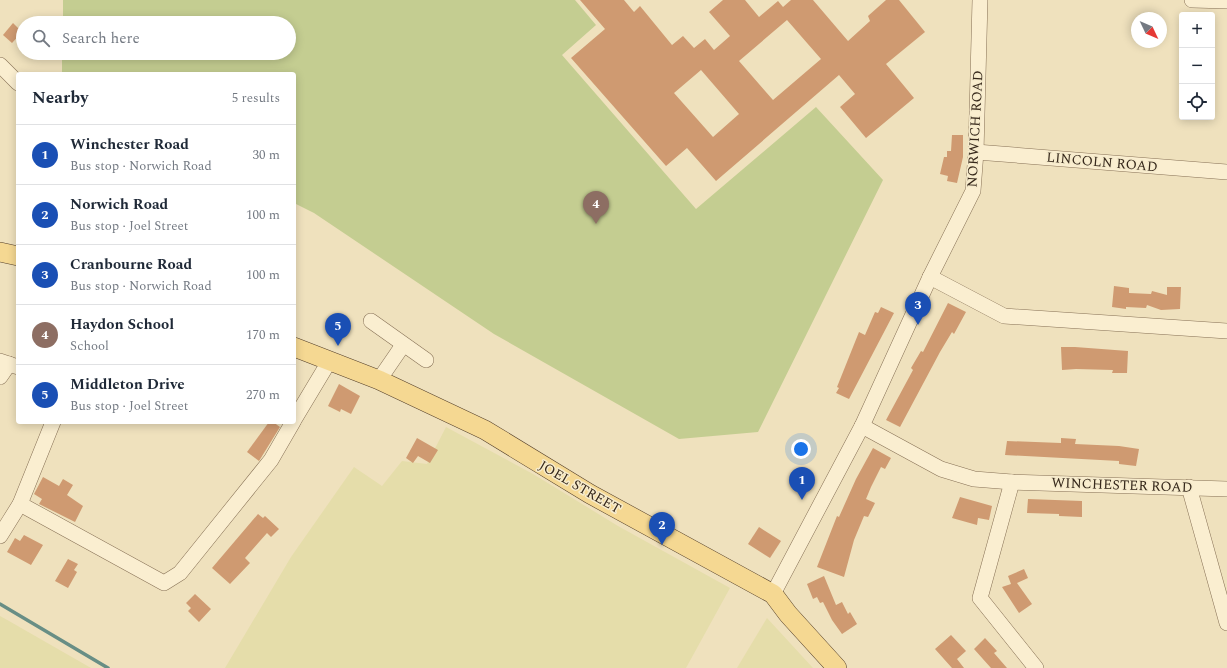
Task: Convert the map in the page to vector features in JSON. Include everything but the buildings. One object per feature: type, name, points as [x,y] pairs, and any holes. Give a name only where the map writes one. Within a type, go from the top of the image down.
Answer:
[{"type":"main road","points":[[0,252],[16,256]]},
{"type":"main road","name":"JOEL STREET","points":[[296,348],[379,380],[485,430],[590,494],[773,594],[788,614],[837,668]]},
{"type":"street","name":"NORWICH ROAD","points":[[773,594],[862,426],[930,277],[973,191],[976,152],[980,0]]},
{"type":"street","points":[[1192,0],[1227,1]]},
{"type":"street","points":[[0,65],[16,81]]},
{"type":"street","name":"LINCOLN ROAD","points":[[976,152],[1227,172]]},
{"type":"street","points":[[930,277],[1004,316],[1227,331]]},
{"type":"street","points":[[371,321],[426,360]]},
{"type":"street","points":[[379,380],[403,345]]},
{"type":"street","points":[[296,418],[330,360]]},
{"type":"street","points":[[0,376],[9,364]]},
{"type":"street","points":[[0,536],[20,504],[52,424]]},
{"type":"street","points":[[20,504],[164,583],[180,573],[271,460],[292,424]]},
{"type":"street","name":"WINCHESTER ROAD","points":[[862,426],[941,469],[974,479],[1012,482],[1227,489]]},
{"type":"street","points":[[1012,482],[980,598],[1036,668]]},
{"type":"street","points":[[1189,487],[1227,623]]},
{"type":"shaded area","points":[[446,427],[533,474],[618,526],[730,588],[686,668],[225,668],[291,557],[354,467],[382,486],[402,461],[427,464]]},
{"type":"shaded area","points":[[0,616],[9,621],[91,668],[0,668]]},
{"type":"shaded area","points":[[767,618],[813,668],[737,668]]},
{"type":"green space","points":[[63,0],[575,0],[596,25],[562,55],[696,209],[816,107],[883,180],[758,432],[679,439],[494,334],[314,213],[296,204],[296,72],[62,72],[62,60],[296,60],[296,16],[63,16]]},
{"type":"waterway","points":[[0,604],[108,668]]},
{"type":"place","name":"Haydon School","points":[[596,224]]},
{"type":"place","name":"Cranbourne Road","points":[[918,325]]},
{"type":"place","name":"Middleton Drive","points":[[338,346]]},
{"type":"place","name":"Winchester Road","points":[[802,500]]},
{"type":"place","name":"Norwich Road","points":[[662,545]]}]
